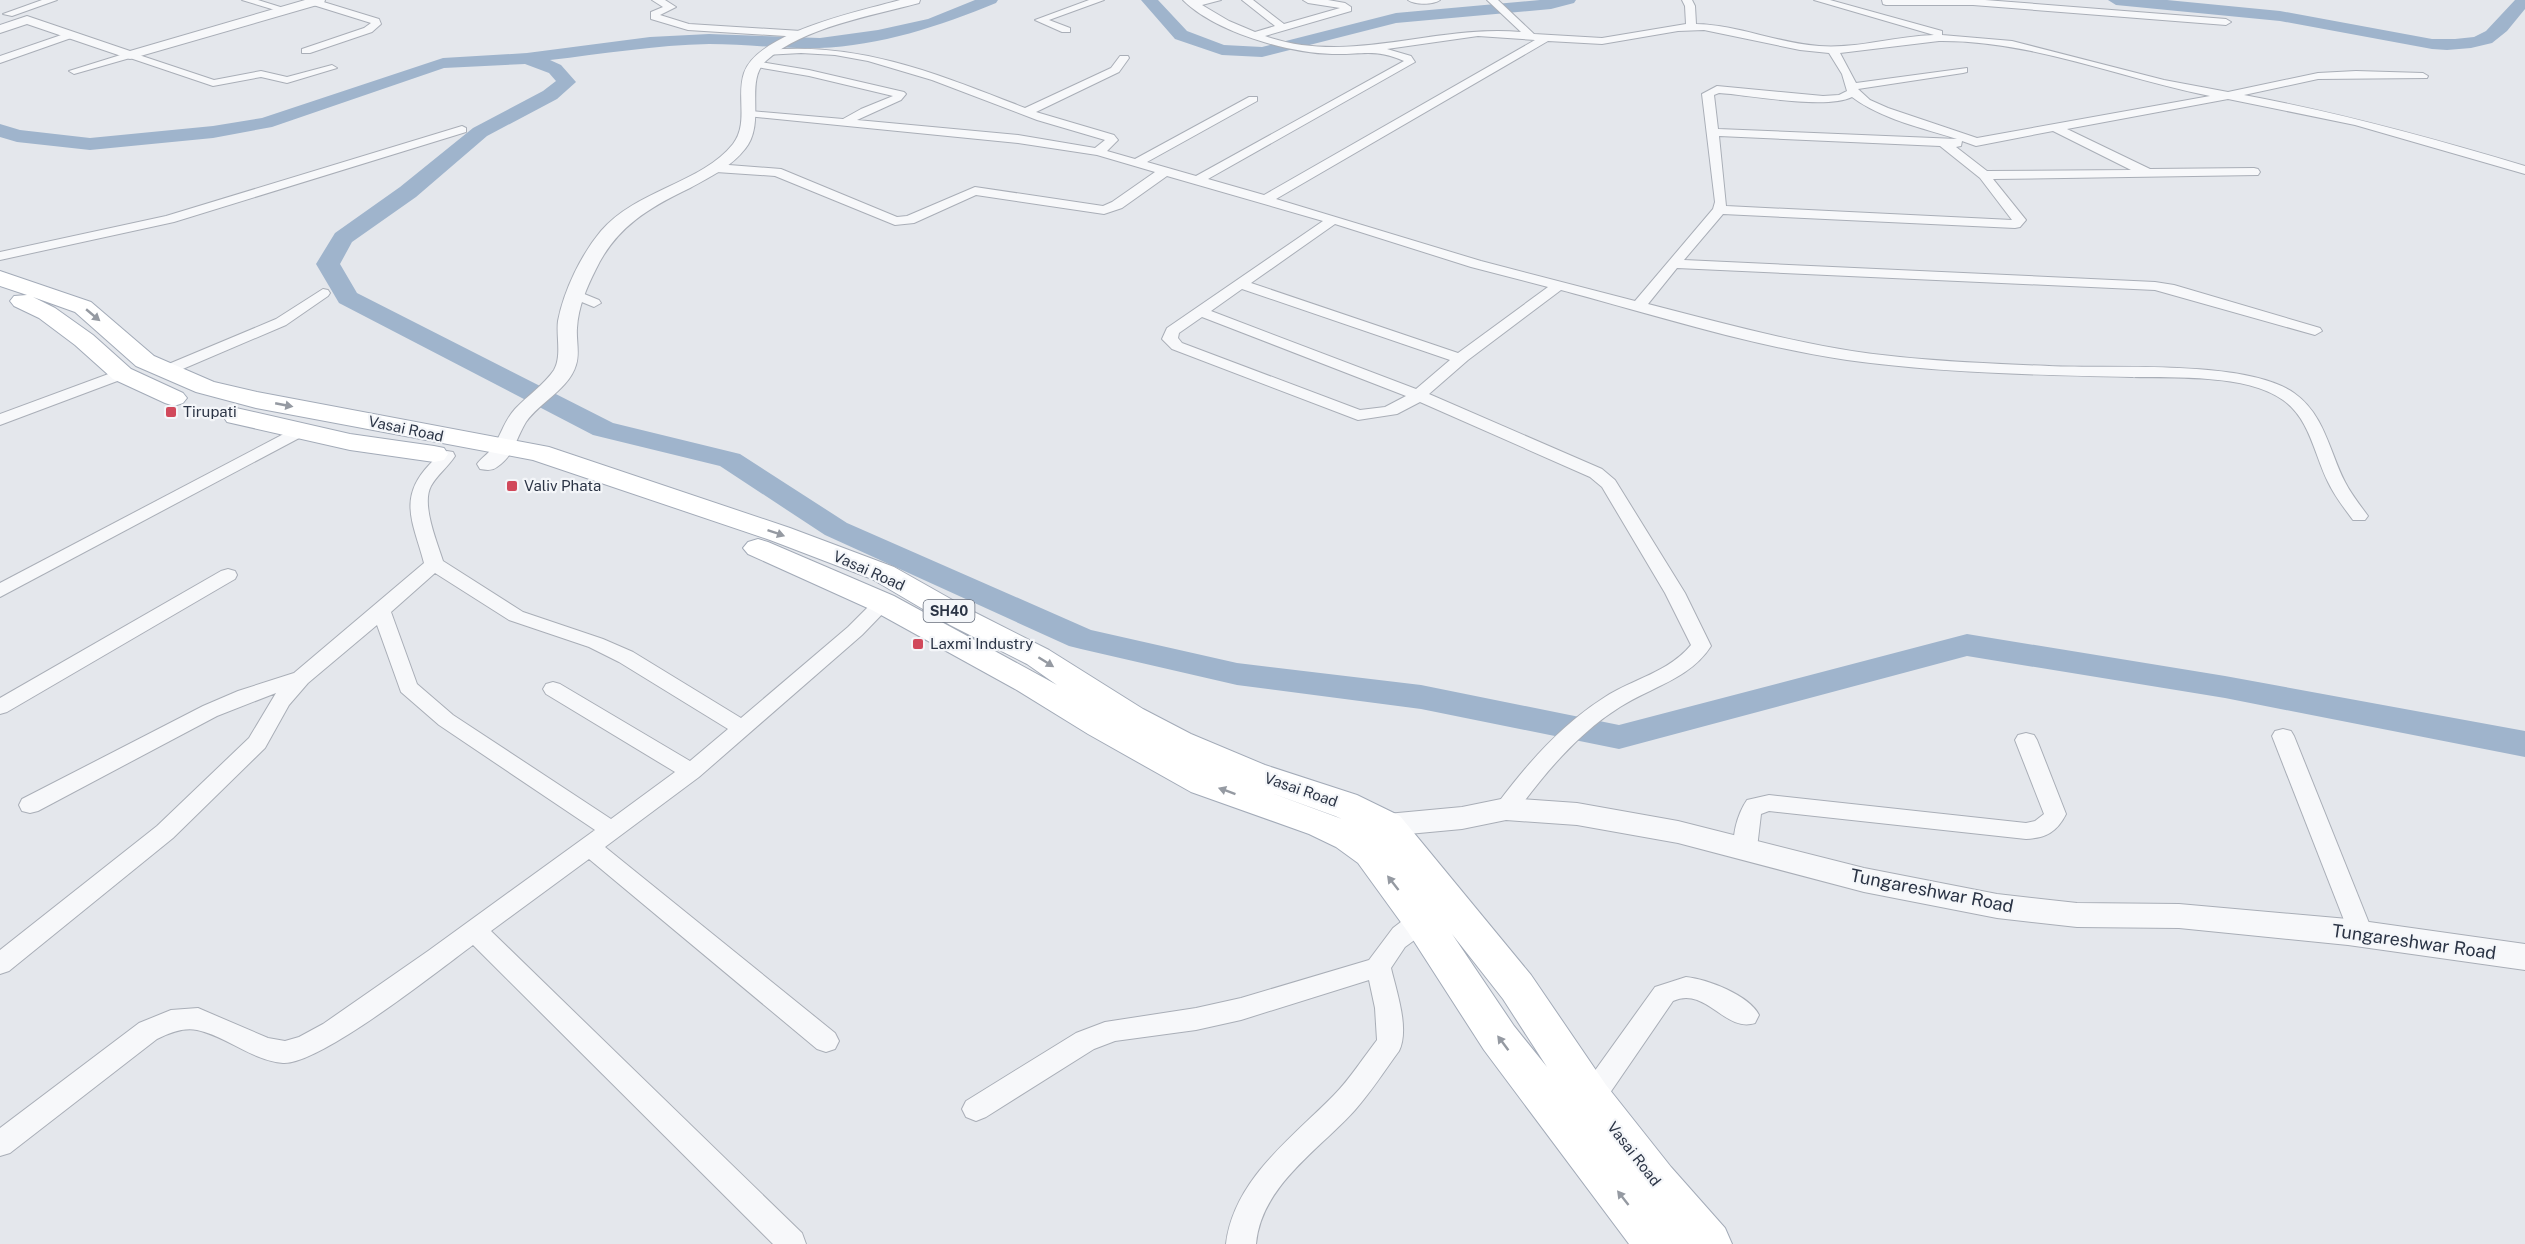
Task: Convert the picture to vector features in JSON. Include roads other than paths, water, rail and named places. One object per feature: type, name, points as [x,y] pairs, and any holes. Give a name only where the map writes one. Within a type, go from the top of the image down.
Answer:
[{"type":"main road","name":"Vasai Road","points":[[0,278],[83,307],[123,344],[165,371],[205,387],[496,456],[624,499],[786,559],[883,603],[1027,681],[1100,726],[1204,783],[1346,836],[1371,854],[1422,921],[1499,1038],[1658,1244]]},
{"type":"main road","name":"Vasai Road","points":[[0,294],[47,313],[84,340],[122,374],[179,400],[297,432],[447,456],[539,453],[780,534],[883,573],[962,618],[1038,657],[1131,717],[1179,742],[1253,774],[1344,804],[1387,825],[1517,987],[1591,1098],[1655,1182],[1708,1244]]},
{"type":"street","points":[[4,13],[52,0]]},
{"type":"street","points":[[247,0],[285,10]]},
{"type":"street","points":[[657,0],[671,8],[655,14],[654,17],[678,26],[800,34]]},
{"type":"street","points":[[496,456],[515,423],[565,370],[568,362],[567,328],[593,255],[604,239],[643,206],[716,168],[744,141],[749,130],[751,71],[755,64],[800,34],[827,24],[914,0]]},
{"type":"street","points":[[1066,30],[1040,20],[1099,0]]},
{"type":"street","points":[[1190,1],[1216,0]]},
{"type":"street","points":[[1247,0],[1282,27]]},
{"type":"street","points":[[1256,35],[1348,9],[1342,5],[1308,0]]},
{"type":"street","points":[[1413,0],[1436,0]]},
{"type":"street","points":[[1687,0],[1690,6],[1691,27]]},
{"type":"street","points":[[1819,0],[1954,38]]},
{"type":"street","points":[[74,71],[316,1],[375,21],[376,24],[369,30],[306,51]]},
{"type":"street","points":[[1190,1],[1205,13],[1256,35],[1296,48],[1323,51],[1372,47],[1446,35],[1529,34],[1586,41],[1607,41],[1691,27],[1724,30],[1833,50],[1911,40],[1954,38],[1990,40],[2026,47],[2126,74],[2344,119],[2525,170]]},
{"type":"street","points":[[1884,1],[1894,8],[1892,20]]},
{"type":"street","points":[[1884,1],[1973,2],[2226,22]]},
{"type":"street","points":[[1496,3],[1529,34]]},
{"type":"street","points":[[4,13],[213,83],[261,74],[287,80],[332,68]]},
{"type":"street","points":[[0,28],[27,20]]},
{"type":"street","points":[[0,60],[70,35]]},
{"type":"street","points":[[1265,200],[1548,37]]},
{"type":"street","points":[[1196,181],[1410,62],[1407,58],[1372,47]]},
{"type":"street","points":[[771,52],[808,50],[870,60],[933,76],[1048,120],[1091,130],[1110,138],[1112,141],[1098,152]]},
{"type":"street","points":[[1833,50],[1847,74],[1852,90],[1866,102],[1976,142]]},
{"type":"street","points":[[1026,112],[1115,70],[1124,58]]},
{"type":"street","points":[[755,64],[809,73],[900,94],[897,98],[865,111],[845,123]]},
{"type":"street","points":[[1640,305],[1719,210],[1714,132],[1708,94],[1711,91],[1724,90],[1823,99],[1841,98],[1852,90],[1963,70]]},
{"type":"street","points":[[1714,132],[1944,143],[1976,142],[2226,96],[2318,76],[2356,74],[2423,76]]},
{"type":"street","points":[[1136,163],[1253,99]]},
{"type":"street","points":[[751,114],[1018,139],[1098,152],[1335,219],[1476,264],[1774,341],[1845,355],[1900,362],[2049,371],[2197,374],[2256,382],[2288,396],[2310,415],[2337,483],[2359,516]]},
{"type":"street","points":[[1018,139],[1048,120]]},
{"type":"street","points":[[2054,127],[2150,173]]},
{"type":"street","points":[[0,256],[168,219],[462,130]]},
{"type":"street","points":[[1719,210],[2015,224],[2019,220],[1984,175],[1944,143]]},
{"type":"street","points":[[716,168],[777,172],[888,218],[903,221],[975,190],[1104,210],[1117,205],[1164,172]]},
{"type":"street","points":[[1984,175],[2254,172]]},
{"type":"street","points":[[1335,219],[1172,332],[1170,339],[1177,346],[1358,415],[1383,414],[1420,396],[1461,359],[1559,285]]},
{"type":"street","points":[[1674,264],[2156,286],[2315,331]]},
{"type":"street","points":[[1240,284],[1461,359]]},
{"type":"street","points":[[165,371],[281,322],[322,293]]},
{"type":"street","points":[[577,295],[594,303]]},
{"type":"street","points":[[1201,312],[1420,396],[1537,448],[1580,464],[1609,484],[1675,593],[1701,646],[1695,655],[1681,665],[1612,702],[1554,751],[1531,774],[1506,809]]},
{"type":"street","points":[[0,420],[122,374]]},
{"type":"street","points":[[0,591],[297,432]]},
{"type":"street","points":[[447,456],[428,476],[419,492],[418,506],[426,528],[434,564],[516,616],[596,643],[626,657],[742,728]]},
{"type":"street","points":[[0,964],[165,832],[244,758],[257,743],[281,701],[301,678],[434,564]]},
{"type":"street","points":[[0,707],[228,575]]},
{"type":"street","points":[[0,1144],[148,1031],[171,1021],[198,1019],[265,1048],[285,1052],[305,1047],[351,1018],[691,772],[855,631],[883,603]]},
{"type":"street","points":[[381,610],[408,687],[446,720],[611,830]]},
{"type":"street","points":[[30,805],[210,711],[245,696],[301,678]]},
{"type":"street","points":[[554,689],[691,772]]},
{"type":"street","points":[[2283,736],[2361,933]]},
{"type":"street","points":[[1744,848],[1750,813],[1755,806],[1769,803],[2026,831],[2042,830],[2055,814],[2026,740]]},
{"type":"street","name":"Tungareshwar Road","points":[[1346,836],[1387,825],[1462,818],[1506,809],[1577,813],[1678,832],[1864,880],[1997,906],[2077,915],[2179,916],[2361,933],[2525,957]]},
{"type":"street","points":[[588,846],[652,896],[826,1041]]},
{"type":"street","points":[[1241,1244],[1243,1226],[1255,1200],[1286,1159],[1346,1101],[1390,1043],[1388,1008],[1378,967],[1391,944],[1410,927],[1422,921]]},
{"type":"street","points":[[474,930],[792,1243]]},
{"type":"street","points":[[976,1109],[1085,1041],[1114,1030],[1196,1019],[1241,1009],[1378,967]]},
{"type":"street","points":[[1591,1098],[1664,994],[1675,987],[1688,986],[1702,989],[1746,1015]]},
{"type":"waterway","points":[[527,58],[650,42],[709,39],[820,43],[878,35],[933,23],[990,0]]},
{"type":"waterway","points":[[1149,0],[1181,35],[1222,50],[1262,52],[1396,18],[1551,4],[1568,0]]},
{"type":"waterway","points":[[2116,0],[2280,16],[2432,44],[2471,43],[2486,39],[2505,23],[2524,0]]},
{"type":"waterway","points":[[0,130],[17,136],[90,144],[213,132],[265,123],[443,63],[527,58]]},
{"type":"waterway","points":[[527,58],[555,69],[567,82],[550,95],[480,132],[408,192],[343,238],[328,264],[348,298],[603,429],[730,460],[836,529],[1081,638],[1237,674],[1421,697],[1619,737],[1967,645],[2225,687],[2525,744]]},
{"type":"place","name":"Tirupati","points":[[171,412]]},
{"type":"place","name":"Valiv Phata","points":[[512,486]]},
{"type":"place","name":"Laxmi Industry","points":[[918,644]]}]
